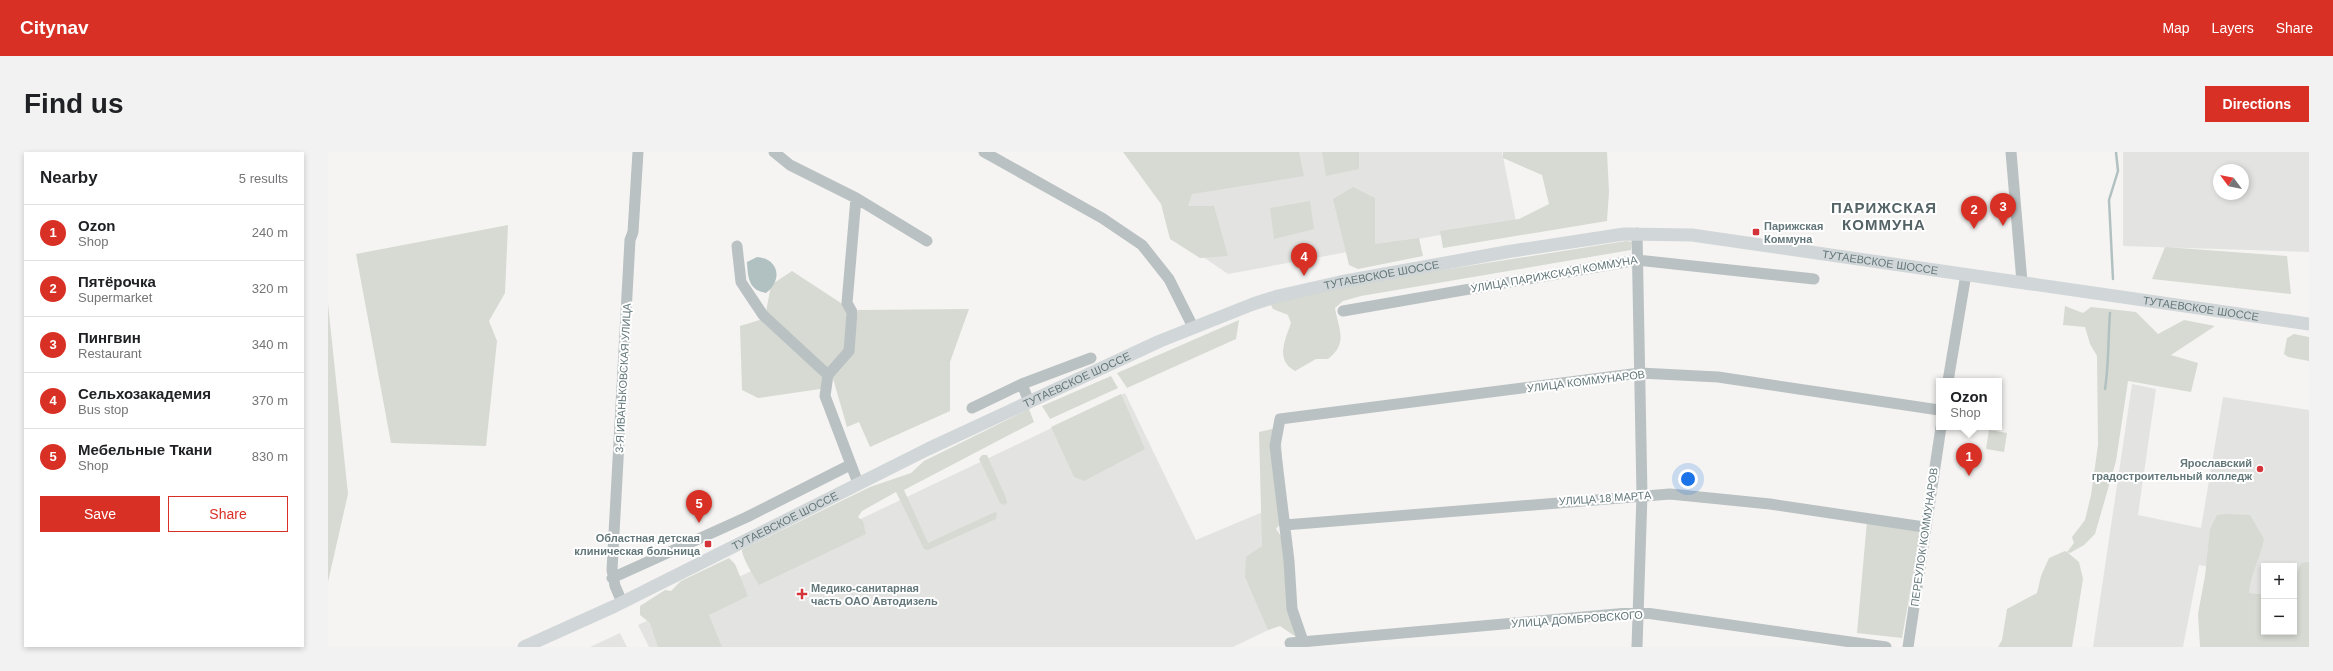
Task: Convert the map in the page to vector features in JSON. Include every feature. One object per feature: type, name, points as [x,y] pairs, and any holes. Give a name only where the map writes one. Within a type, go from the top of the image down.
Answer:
[{"type":"main road","name":"ТУТАЕВСКОЕ ШОССЕ","points":[[524,647],[622,602],[858,483],[1029,402],[1193,327],[1278,296],[1332,284],[1506,252],[1637,233],[1692,236],[2309,324]]},
{"type":"street","name":"3-Я ИВАНЬКОВСКАЯ УЛИЦА","points":[[622,602],[612,578],[630,248],[633,232],[638,152]]},
{"type":"street","points":[[774,152],[790,165],[856,198],[927,241]]},
{"type":"street","points":[[984,152],[1102,218],[1142,245],[1169,279],[1193,327]]},
{"type":"street","points":[[2011,152],[2022,282]]},
{"type":"street","points":[[856,198],[847,303],[852,312],[849,351],[828,375],[825,396],[858,483]]},
{"type":"street","points":[[1636,647],[1639,612],[1642,495],[1637,233]]},
{"type":"street","points":[[737,246],[741,282],[763,314],[828,375]]},
{"type":"street","name":"УЛИЦА ПАРИЖСКАЯ КОММУНА","points":[[1343,311],[1637,260],[1814,279]]},
{"type":"street","points":[[1949,378],[1966,274]]},
{"type":"street","points":[[972,408],[1022,384],[1091,358]]},
{"type":"street","name":"УЛИЦА КОММУНАРОВ","points":[[1285,525],[1275,446],[1280,419],[1640,373],[1718,377],[1936,410]]},
{"type":"street","points":[[1022,384],[1029,402]]},
{"type":"street","name":"ПЕРЕУЛОК КОММУНАРОВ","points":[[1908,647],[1924,527],[1940,430]]},
{"type":"street","points":[[612,578],[747,517],[850,465]]},
{"type":"street","name":"УЛИЦА 18 МАРТА","points":[[1285,525],[1642,495],[1670,494],[1770,504],[1924,527]]},
{"type":"street","points":[[1285,525],[1292,609],[1304,645]]},
{"type":"street","name":"УЛИЦА ДОМБРОВСКОГО","points":[[1290,643],[1304,645],[1639,612],[1886,647]]},
{"type":"shaded area","points":[[1123,152],[1299,152],[1304,176],[1192,194],[1188,206],[1214,206],[1228,256],[1200,258],[1170,239],[1161,204]]},
{"type":"shaded area","points":[[1139,152],[1502,152],[1516,221],[1228,274],[1183,243]]},
{"type":"shaded area","points":[[1322,152],[1359,152],[1359,169],[1326,176]]},
{"type":"shaded area","points":[[1503,152],[1607,152],[1609,192],[1607,221],[1443,248],[1440,231],[1519,219],[1549,204],[1542,175],[1503,158]]},
{"type":"shaded area","points":[[2123,152],[2309,152],[2309,252],[2123,246]]},
{"type":"shaded area","points":[[1353,187],[1375,198],[1375,244],[1419,238],[1423,256],[1358,269],[1349,265],[1333,199]]},
{"type":"shaded area","points":[[1310,201],[1314,229],[1274,239],[1270,208]]},
{"type":"shaded area","points":[[508,225],[505,293],[489,321],[497,341],[486,446],[391,443],[356,254]]},
{"type":"shaded area","points":[[1626,241],[1632,242],[1631,250],[1361,296],[1343,301],[1335,308],[1340,329],[1340,341],[1334,353],[1328,359],[1316,359],[1295,371],[1285,361],[1283,349],[1291,323],[1288,315],[1273,309],[1271,305],[1280,300],[1342,286]]},
{"type":"shaded area","points":[[2165,247],[2287,256],[2291,294],[2152,279]]},
{"type":"shaded area","points":[[757,257],[770,262],[776,271],[775,282],[766,293],[752,286],[749,278],[747,262]]},
{"type":"shaded area","points":[[792,271],[847,307],[844,350],[827,370],[766,312],[771,285]]},
{"type":"shaded area","points":[[328,304],[348,494],[328,582]]},
{"type":"shaded area","points":[[2065,306],[2083,313],[2091,307],[2136,312],[2158,334],[2184,320],[2215,326],[2171,355],[2198,363],[2191,392],[2128,381],[2116,461],[2095,534],[2084,545],[2070,553],[2067,552],[2074,543],[2072,537],[2085,520],[2091,495],[2098,445],[2097,356],[2090,344],[2085,327],[2063,325]]},
{"type":"shaded area","points":[[969,309],[950,362],[950,411],[870,447],[859,422],[847,427],[832,375],[852,353],[858,310]]},
{"type":"shaded area","points":[[763,319],[824,376],[827,388],[758,398],[742,390],[740,326]]},
{"type":"shaded area","points":[[1239,320],[1236,339],[1127,388],[1117,373]]},
{"type":"shaded area","points":[[2294,334],[2309,337],[2309,361],[2288,357],[2284,354],[2287,338]]},
{"type":"shaded area","points":[[1111,376],[1118,388],[1050,419],[1042,406]]},
{"type":"shaded area","points":[[2132,384],[2156,389],[2138,515],[2201,528],[2223,397],[2309,410],[2309,598],[2297,597],[2297,563],[2261,563],[2261,594],[2249,593],[2251,574],[2199,565],[2183,647],[2093,647]]},
{"type":"shaded area","points":[[1125,393],[1196,540],[1265,511],[1281,624],[1233,647],[649,647],[638,625]]},
{"type":"shaded area","points":[[1121,394],[1145,449],[1084,481],[1074,477],[1051,427]]},
{"type":"shaded area","points":[[1029,409],[1034,422],[904,490],[928,543],[995,512],[997,513],[996,519],[928,550],[924,549],[896,492],[862,511],[858,517],[863,521],[866,534],[759,585],[744,558],[742,550],[745,548],[870,487],[911,473],[924,461]]},
{"type":"shaded area","points":[[1280,427],[1286,517],[1276,529],[1286,543],[1301,631],[1296,637],[1280,626],[1268,630],[1245,577],[1246,557],[1262,546],[1259,432]]},
{"type":"shaded area","points":[[1989,430],[2007,433],[2004,452],[1986,449]]},
{"type":"shaded area","points":[[982,455],[987,455],[1006,498],[1007,503],[1004,505],[1000,503],[979,459]]},
{"type":"shaded area","points":[[2217,515],[2250,515],[2264,539],[2249,593],[2261,594],[2261,635],[2297,635],[2297,573],[2301,563],[2309,562],[2309,647],[2200,647],[2198,614],[2205,576],[2210,529]]},
{"type":"shaded area","points":[[1867,521],[1921,529],[1902,638],[1857,633]]},
{"type":"shaded area","points":[[2065,551],[2079,562],[2083,579],[2072,647],[1998,647],[2002,640],[2007,609],[2037,593],[2041,576],[2049,558]]},
{"type":"shaded area","points":[[729,558],[735,564],[748,596],[709,615],[722,647],[658,647],[650,623],[640,615],[640,606],[665,590],[671,591],[681,581]]},
{"type":"shaded area","points":[[620,633],[627,647],[590,647]]},
{"type":"waterway","points":[[2113,279],[2109,200],[2118,171],[2116,152]]},
{"type":"waterway","points":[[2105,389],[2110,313]]},
{"type":"place","name":"Пингвин","points":[[2003,226]]},
{"type":"place","name":"Пятёрочка","points":[[1974,229]]},
{"type":"place","name":"Парижская Коммуна","points":[[1756,232]]},
{"type":"place","name":"Сельхозакадемия","points":[[1304,276]]},
{"type":"place","name":"Ярославский градостроительный колледж","points":[[2260,469]]},
{"type":"place","name":"Ozon","points":[[1969,476]]},
{"type":"place","name":"Мебельные Ткани","points":[[699,523]]},
{"type":"place","name":"Областная детская клиническая больница","points":[[708,544]]},
{"type":"place","name":"Медико-санитарная часть ОАО Автодизель","points":[[802,594]]},
{"type":"district","name":"ПАРИЖСКАЯ КОММУНА","points":[[1884,216]]}]
